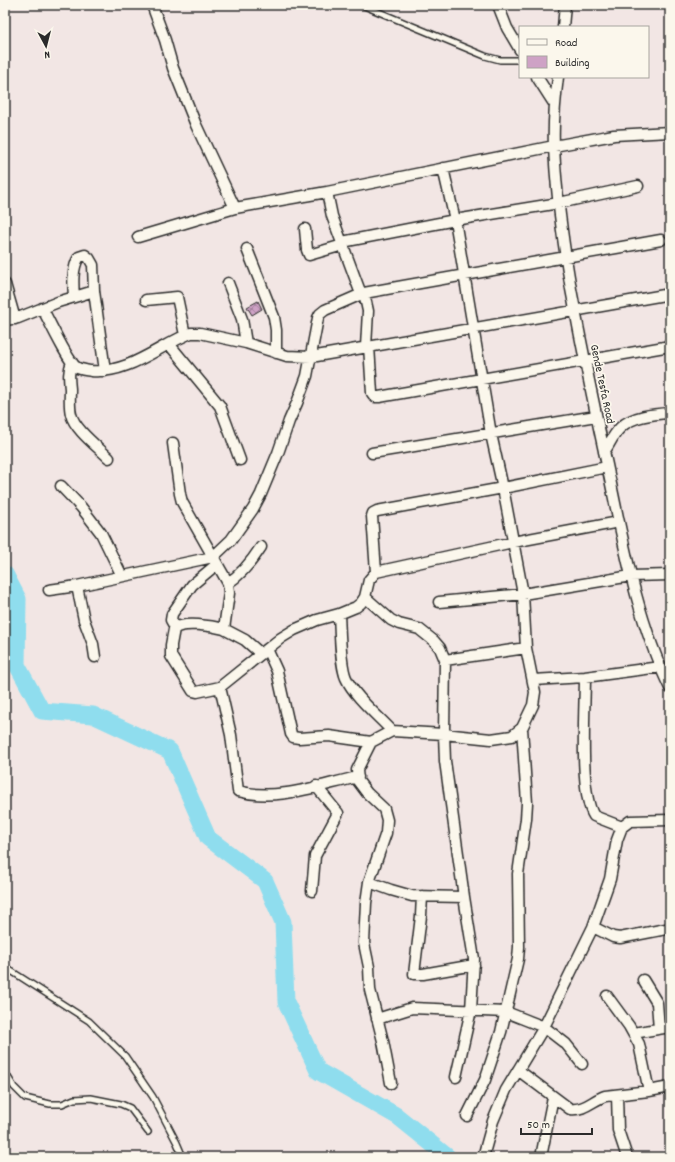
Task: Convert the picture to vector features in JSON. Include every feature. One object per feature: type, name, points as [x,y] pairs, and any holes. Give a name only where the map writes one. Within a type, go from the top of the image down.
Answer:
[{"type":"street","points":[[152,5],[165,40],[173,68],[205,148],[235,208]]},
{"type":"street","points":[[498,5],[507,28],[519,48]]},
{"type":"street","points":[[563,26],[565,5]]},
{"type":"street","points":[[538,78],[555,105]]},
{"type":"street","name":"Gende Tesfa Road","points":[[558,78],[555,105],[554,146],[558,203],[584,361],[631,576],[650,641],[670,688]]},
{"type":"street","points":[[138,238],[235,208],[327,192],[614,135],[670,132]]},
{"type":"street","points":[[390,1083],[386,1056],[370,990],[370,967],[364,942],[366,903],[369,882],[386,833],[388,820],[384,809],[367,793],[358,781],[358,766],[371,742],[392,731],[491,739],[512,736],[522,728],[533,705],[534,692],[526,648],[523,594],[481,380],[474,327],[455,220],[443,168]]},
{"type":"street","points":[[305,229],[307,250],[309,255],[343,243],[455,220],[558,203],[638,186]]},
{"type":"street","points":[[327,192],[332,216],[368,311],[368,346],[372,394],[375,397],[481,380],[670,346]]},
{"type":"street","points":[[619,522],[513,542],[376,572],[369,580],[365,597],[356,607],[339,614],[316,620],[294,630],[220,687],[193,692],[171,656],[171,645],[175,627],[171,620],[172,614],[192,584],[215,561],[231,540],[262,494],[307,376],[320,314],[332,306],[362,294],[661,240]]},
{"type":"street","points":[[247,249],[274,317],[276,330],[276,353]]},
{"type":"street","points":[[74,297],[74,270],[79,256],[85,255],[89,258],[93,265],[94,291],[105,371]]},
{"type":"street","points":[[228,283],[242,319],[246,343]]},
{"type":"street","points":[[5,284],[10,320],[94,291]]},
{"type":"street","points":[[42,308],[72,362],[76,366],[82,370],[105,371],[140,360],[191,333],[200,333],[246,343],[293,357],[311,357],[474,327],[670,294]]},
{"type":"street","points":[[146,300],[177,297],[185,335]]},
{"type":"street","points":[[169,344],[220,406],[240,460]]},
{"type":"street","points":[[72,362],[69,368],[69,375],[71,413],[73,420],[79,429],[109,458]]},
{"type":"street","points":[[604,452],[620,428],[634,420],[650,414],[670,412]]},
{"type":"street","points":[[372,454],[596,416]]},
{"type":"street","points":[[174,443],[182,502],[228,583],[229,593],[224,629]]},
{"type":"street","points":[[376,572],[372,513],[389,508],[503,488],[607,467]]},
{"type":"street","points":[[61,486],[81,507],[101,533],[122,576]]},
{"type":"street","points":[[228,583],[249,566],[261,547]]},
{"type":"street","points":[[49,590],[77,586],[122,576],[215,561]]},
{"type":"street","points":[[439,602],[523,594],[631,576],[670,575]]},
{"type":"street","points":[[77,586],[84,620],[93,644],[95,657]]},
{"type":"street","points":[[365,597],[391,620],[399,624],[419,629],[440,648],[445,660],[444,734],[448,782],[474,965],[471,1010],[456,1077]]},
{"type":"street","points":[[339,614],[345,677],[355,692],[392,731]]},
{"type":"street","points":[[175,627],[209,625],[224,629],[264,652],[277,671],[291,734],[293,737],[329,736],[371,742]]},
{"type":"street","points":[[445,660],[526,648]]},
{"type":"street","points":[[533,680],[585,677],[660,667]]},
{"type":"street","points":[[585,677],[585,783],[589,806],[594,816],[622,827]]},
{"type":"street","points":[[220,687],[231,735],[238,791],[255,795],[268,795],[296,791],[358,777]]},
{"type":"street","points":[[467,1116],[485,1080],[494,1054],[506,1012],[518,959],[518,874],[527,803],[522,728]]},
{"type":"street","points":[[312,891],[315,856],[338,813],[316,786]]},
{"type":"street","points":[[483,1157],[493,1121],[504,1094],[544,1027],[593,927],[610,879],[617,840],[622,827],[630,820],[670,820]]},
{"type":"street","points":[[369,882],[412,896],[464,897]]},
{"type":"street","points":[[422,896],[414,974],[423,974],[474,965]]},
{"type":"street","points":[[593,927],[613,937],[620,938],[666,928]]},
{"type":"street","points":[[643,980],[656,1003],[659,1029]]},
{"type":"street","points":[[607,996],[639,1044],[649,1091]]},
{"type":"street","points":[[377,1019],[412,1008],[506,1012],[544,1027],[566,1044],[582,1064]]},
{"type":"street","points":[[633,1033],[670,1027]]},
{"type":"street","points":[[518,1070],[570,1109],[575,1110],[605,1096],[670,1087]]},
{"type":"street","points":[[617,1095],[618,1130],[627,1157]]},
{"type":"street","points":[[541,1157],[553,1097]]},
{"type":"lane","points":[[362,5],[486,56],[500,60],[519,60]]},
{"type":"lane","points":[[5,967],[89,1022],[125,1056],[153,1097],[183,1157]]},
{"type":"lane","points":[[5,1072],[14,1087],[25,1098],[50,1104],[62,1104],[74,1099],[90,1098],[121,1104],[130,1108],[148,1132]]},
{"type":"building","points":[[258,301],[262,309],[252,315],[247,307]]},
{"type":"waterway","points":[[5,574],[18,599],[17,665],[42,711],[93,715],[170,751],[208,838],[265,881],[283,922],[286,1002],[318,1071],[397,1116],[448,1157]]}]
